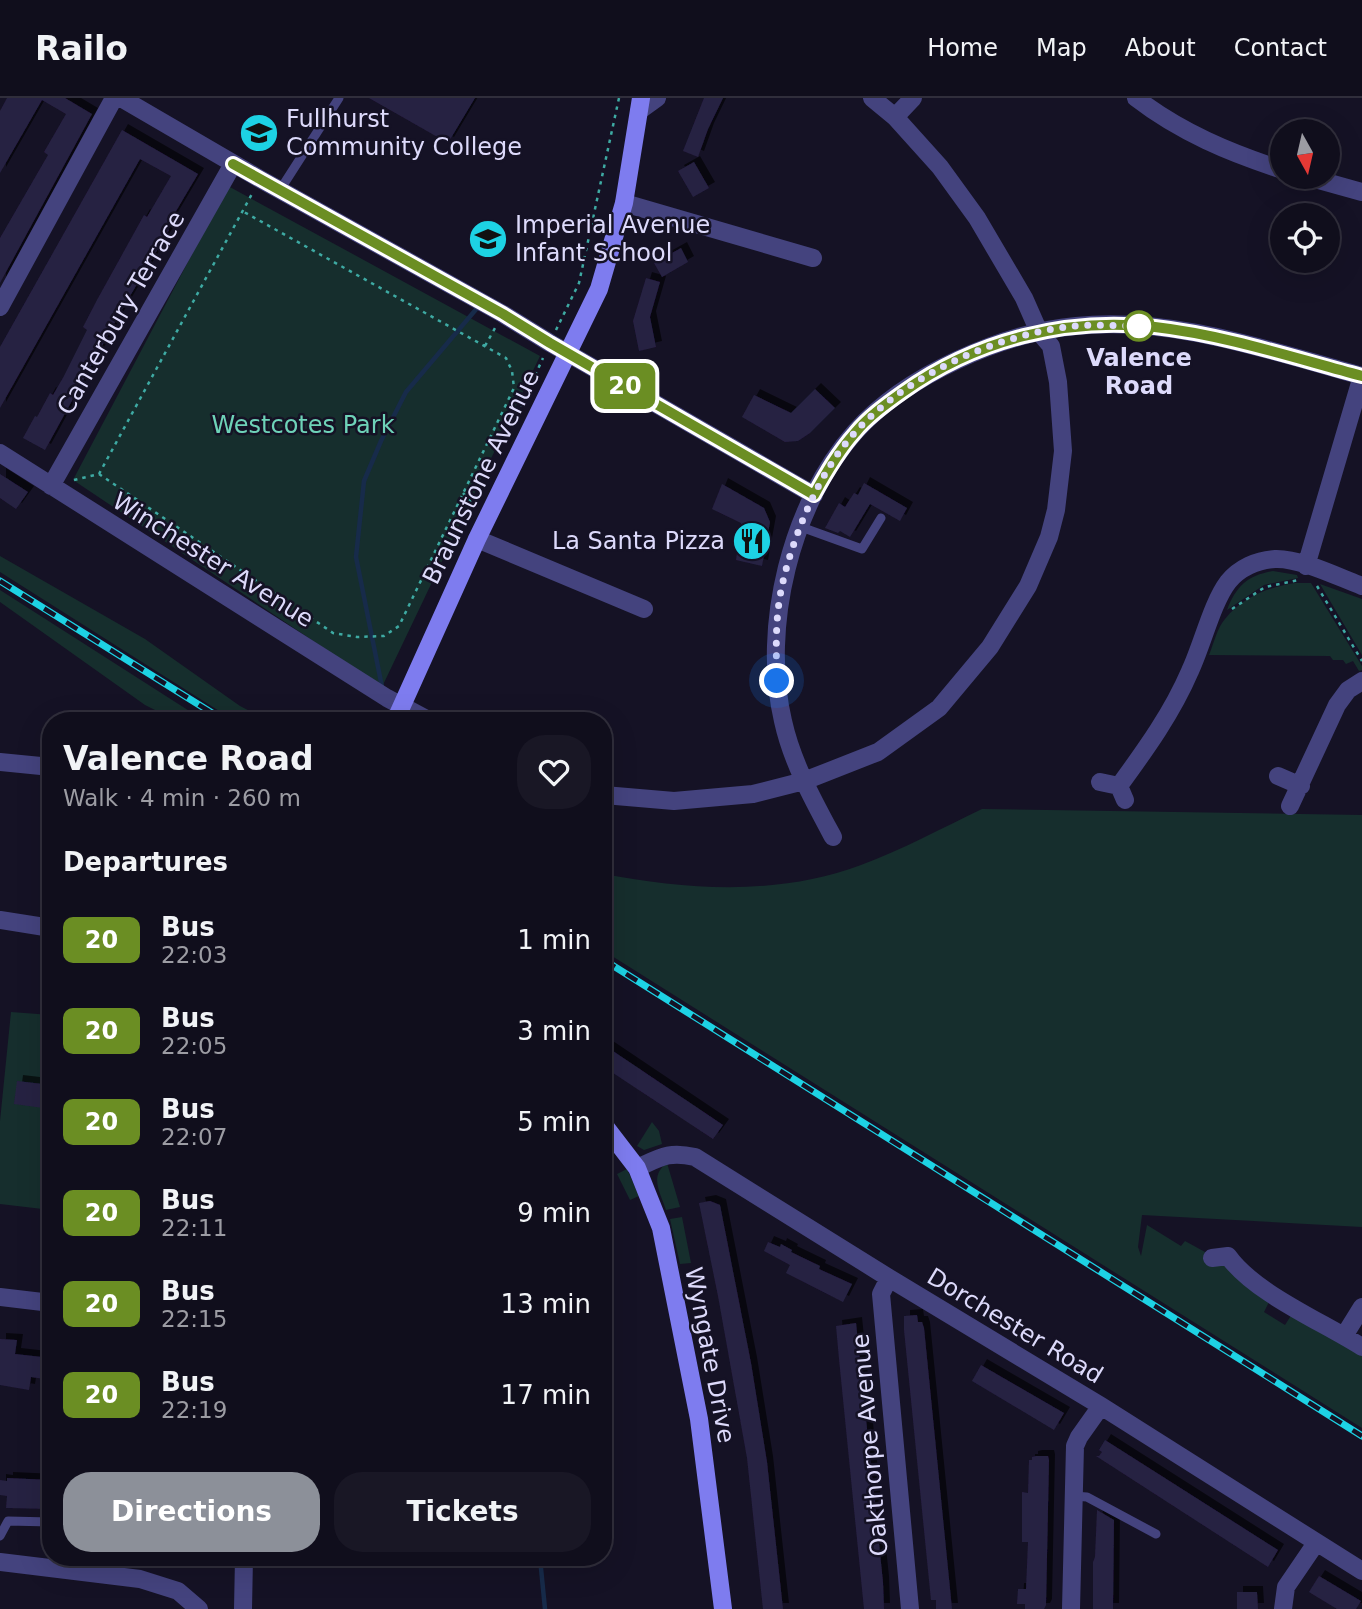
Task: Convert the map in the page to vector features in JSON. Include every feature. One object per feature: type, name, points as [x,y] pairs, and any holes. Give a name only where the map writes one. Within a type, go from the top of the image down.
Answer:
[{"type":"street","points":[[0,307],[114,98]]},
{"type":"street","points":[[121,98],[233,164],[503,314],[814,495]]},
{"type":"street","name":"Braunstone Avenue","points":[[398,712],[477,539],[603,278],[624,203],[640,104],[657,98]]},
{"type":"street","points":[[612,796],[674,802],[753,794],[804,780],[878,752],[939,708],[990,647],[1028,586],[1049,537],[1056,510],[1063,451],[1061,405],[1051,346],[1039,332],[1024,298],[977,218],[940,167],[895,117],[872,98]]},
{"type":"street","points":[[895,117],[913,98]]},
{"type":"street","points":[[1136,98],[1174,124],[1219,147],[1270,165]]},
{"type":"street","name":"Canterbury Terrace","points":[[51,486],[233,164]]},
{"type":"street","points":[[1340,186],[1362,192]]},
{"type":"street","points":[[624,203],[813,258]]},
{"type":"street","points":[[833,837],[804,780],[783,720],[777,681],[776,638],[782,586],[814,495],[834,458],[857,430],[884,406],[925,377],[976,351],[1039,332],[1078,326],[1155,327],[1248,345],[1362,376],[1312,571]]},
{"type":"street","name":"Winchester Avenue","points":[[0,453],[375,691],[397,712]]},
{"type":"street","points":[[477,539],[644,609]]},
{"type":"street","points":[[1100,782],[1122,793],[1190,672],[1227,583],[1239,571],[1258,562],[1276,559],[1362,586]]},
{"type":"street","points":[[1290,807],[1337,705],[1348,690],[1362,681]]},
{"type":"street","points":[[0,762],[42,766]]},
{"type":"street","points":[[1278,776],[1301,786]]},
{"type":"street","points":[[0,920],[42,927]]},
{"type":"street","name":"Wyngate Drive","points":[[612,1135],[637,1168],[661,1228],[699,1419],[723,1609]]},
{"type":"street","name":"Dorchester Road","points":[[637,1168],[667,1154],[680,1153],[695,1157],[889,1279],[1101,1406],[1362,1571]]},
{"type":"street","points":[[1225,1252],[1244,1275],[1260,1287],[1362,1347]]},
{"type":"street","name":"Oakthorpe Avenue","points":[[889,1279],[881,1294],[910,1609]]},
{"type":"street","points":[[0,1297],[42,1302]]},
{"type":"street","points":[[1344,1336],[1362,1307]]},
{"type":"street","points":[[1071,1609],[1075,1446],[1084,1428],[1101,1406]]},
{"type":"street","points":[[1283,1609],[1286,1587],[1316,1543]]},
{"type":"street","points":[[0,1562],[140,1579],[178,1591],[199,1609]]},
{"type":"street","points":[[243,1609],[244,1566]]},
{"type":"lane","points":[[280,190],[339,98]]},
{"type":"lane","points":[[801,527],[862,549],[881,517]]},
{"type":"lane","points":[[1073,1496],[1087,1497],[1156,1534]]},
{"type":"lane","points":[[0,1536],[8,1521],[42,1522]]},
{"type":"path","points":[[510,432],[579,283],[620,98]]},
{"type":"path","points":[[51,486],[99,474],[260,179]]},
{"type":"path","points":[[99,474],[333,633],[358,637],[384,636],[399,626],[514,388],[512,371],[506,358],[244,212]]},
{"type":"path","points":[[485,346],[503,314]]},
{"type":"path","points":[[463,493],[474,506]]},
{"type":"path","points":[[1214,612],[1224,615],[1265,587],[1312,571],[1362,661]]},
{"type":"green space","name":"Westcotes Park","points":[[228,186],[540,356],[382,687],[73,480]]},
{"type":"green space","points":[[0,556],[145,639],[252,712],[221,712],[0,572]]},
{"type":"green space","points":[[1273,571],[1297,575],[1298,578],[1264,585],[1227,610],[1234,594],[1244,583],[1257,575]]},
{"type":"green space","points":[[1295,583],[1311,583],[1362,670],[1359,671],[1353,661],[1346,664],[1343,660],[1333,660],[1330,656],[1209,655],[1222,623],[1239,605],[1266,590]]},
{"type":"green space","points":[[1320,584],[1362,599],[1362,655]]},
{"type":"green space","points":[[0,590],[191,712],[159,712],[145,705],[0,602]]},
{"type":"green space","points":[[982,809],[1362,815],[1362,1227],[1142,1215],[1138,1247],[1141,1256],[1147,1225],[1181,1246],[1185,1241],[1205,1252],[1204,1259],[1226,1266],[1270,1300],[1264,1312],[1285,1325],[1292,1314],[1362,1355],[1362,1428],[612,956],[612,875],[668,884],[766,886],[830,875],[907,846]]},
{"type":"green space","points":[[11,1012],[42,1014],[42,1209],[0,1204],[0,1121]]},
{"type":"green space","points":[[652,1122],[659,1131],[662,1144],[644,1150],[637,1146]]},
{"type":"green space","points":[[667,1163],[680,1207],[666,1210],[657,1179],[658,1173]]},
{"type":"green space","points":[[627,1169],[639,1196],[630,1200],[617,1174]]},
{"type":"green space","points":[[682,1217],[691,1263],[680,1264],[670,1219]]},
{"type":"building","points":[[7,98],[65,98],[92,114],[0,283],[0,238],[48,155],[44,152],[66,114],[42,100],[0,173],[0,111]]},
{"type":"building","points":[[369,98],[475,98],[448,143]]},
{"type":"building","points":[[704,98],[723,98],[698,157],[683,151]]},
{"type":"building","points":[[122,130],[198,174],[45,450],[23,438],[50,393],[53,395],[64,376],[87,330],[83,327],[97,300],[144,215],[147,217],[171,176],[140,159],[0,408],[0,347]]},
{"type":"building","points":[[694,162],[709,188],[693,197],[678,171]]},
{"type":"building","points":[[681,248],[688,262],[662,277],[654,263]]},
{"type":"building","points":[[646,278],[660,282],[650,317],[656,347],[639,351],[633,321]]},
{"type":"building","points":[[815,389],[835,408],[798,441],[785,442],[742,417],[754,395],[791,413]]},
{"type":"building","points":[[0,474],[28,492],[16,509],[0,498]]},
{"type":"building","points":[[864,483],[907,508],[900,521],[870,504],[850,537],[840,531],[838,533],[825,528],[839,503],[845,507],[854,493],[858,495]]},
{"type":"building","name":"La Santa Pizza","points":[[722,484],[764,508],[770,522],[762,566],[736,560],[741,523],[712,509]]},
{"type":"building","points":[[612,1050],[723,1125],[713,1139],[612,1072]]},
{"type":"building","points":[[17,1081],[42,1084],[42,1108],[14,1104]]},
{"type":"building","points":[[710,1201],[720,1205],[751,1363],[767,1462],[783,1609],[763,1609],[747,1458],[699,1203]]},
{"type":"building","points":[[768,1242],[780,1247],[781,1244],[820,1266],[819,1269],[852,1284],[843,1302],[786,1273],[790,1265],[764,1251]]},
{"type":"building","points":[[917,1315],[918,1322],[922,1322],[924,1328],[952,1609],[936,1609],[936,1600],[931,1600],[904,1330],[904,1316]]},
{"type":"building","points":[[856,1323],[884,1609],[864,1609],[839,1359],[836,1326]]},
{"type":"building","points":[[0,1339],[17,1340],[15,1354],[42,1357],[42,1379],[31,1377],[29,1390],[0,1385]]},
{"type":"building","points":[[981,1365],[1064,1413],[1054,1430],[972,1381]]},
{"type":"building","points":[[1105,1440],[1278,1550],[1268,1567],[1096,1456],[1102,1452],[1099,1450]]},
{"type":"building","points":[[1036,1456],[1048,1456],[1049,1460],[1046,1605],[1044,1609],[1025,1609],[1025,1604],[1017,1604],[1018,1589],[1026,1589],[1028,1542],[1022,1542],[1022,1492],[1028,1493],[1029,1460]]},
{"type":"building","points":[[7,1478],[42,1480],[42,1509],[6,1508],[7,1496],[0,1495],[0,1480],[7,1481]]},
{"type":"building","points":[[1097,1510],[1114,1520],[1113,1609],[1093,1609]]},
{"type":"building","points":[[1319,1576],[1361,1601],[1356,1609],[1337,1609],[1309,1592]]},
{"type":"building","points":[[1237,1592],[1257,1592],[1258,1609],[1237,1609]]},
{"type":"waterway","points":[[382,687],[356,557],[364,481],[406,392],[478,307]]},
{"type":"waterway","points":[[541,1566],[545,1609]]},
{"type":"railway","points":[[0,581],[211,712]]},
{"type":"railway","points":[[612,965],[1362,1436]]},
{"type":"bus line","name":"20","points":[[233,164],[503,314],[814,495],[834,458],[857,430],[884,406],[925,377],[976,351],[1039,332],[1078,326],[1155,327],[1248,345],[1362,376]]},
{"type":"place","name":"Fullhurst Community College","points":[[259,133]]},
{"type":"place","name":"Imperial Avenue Infant School","points":[[488,239]]},
{"type":"place","name":"Valence Road","points":[[1139,326]]},
{"type":"place","name":"La Santa Pizza","points":[[752,541]]},
{"type":"route","points":[[777,681],[776,638],[782,586],[814,495],[834,458],[857,430],[884,406],[925,377],[976,351],[1059,328],[1139,326]]}]
